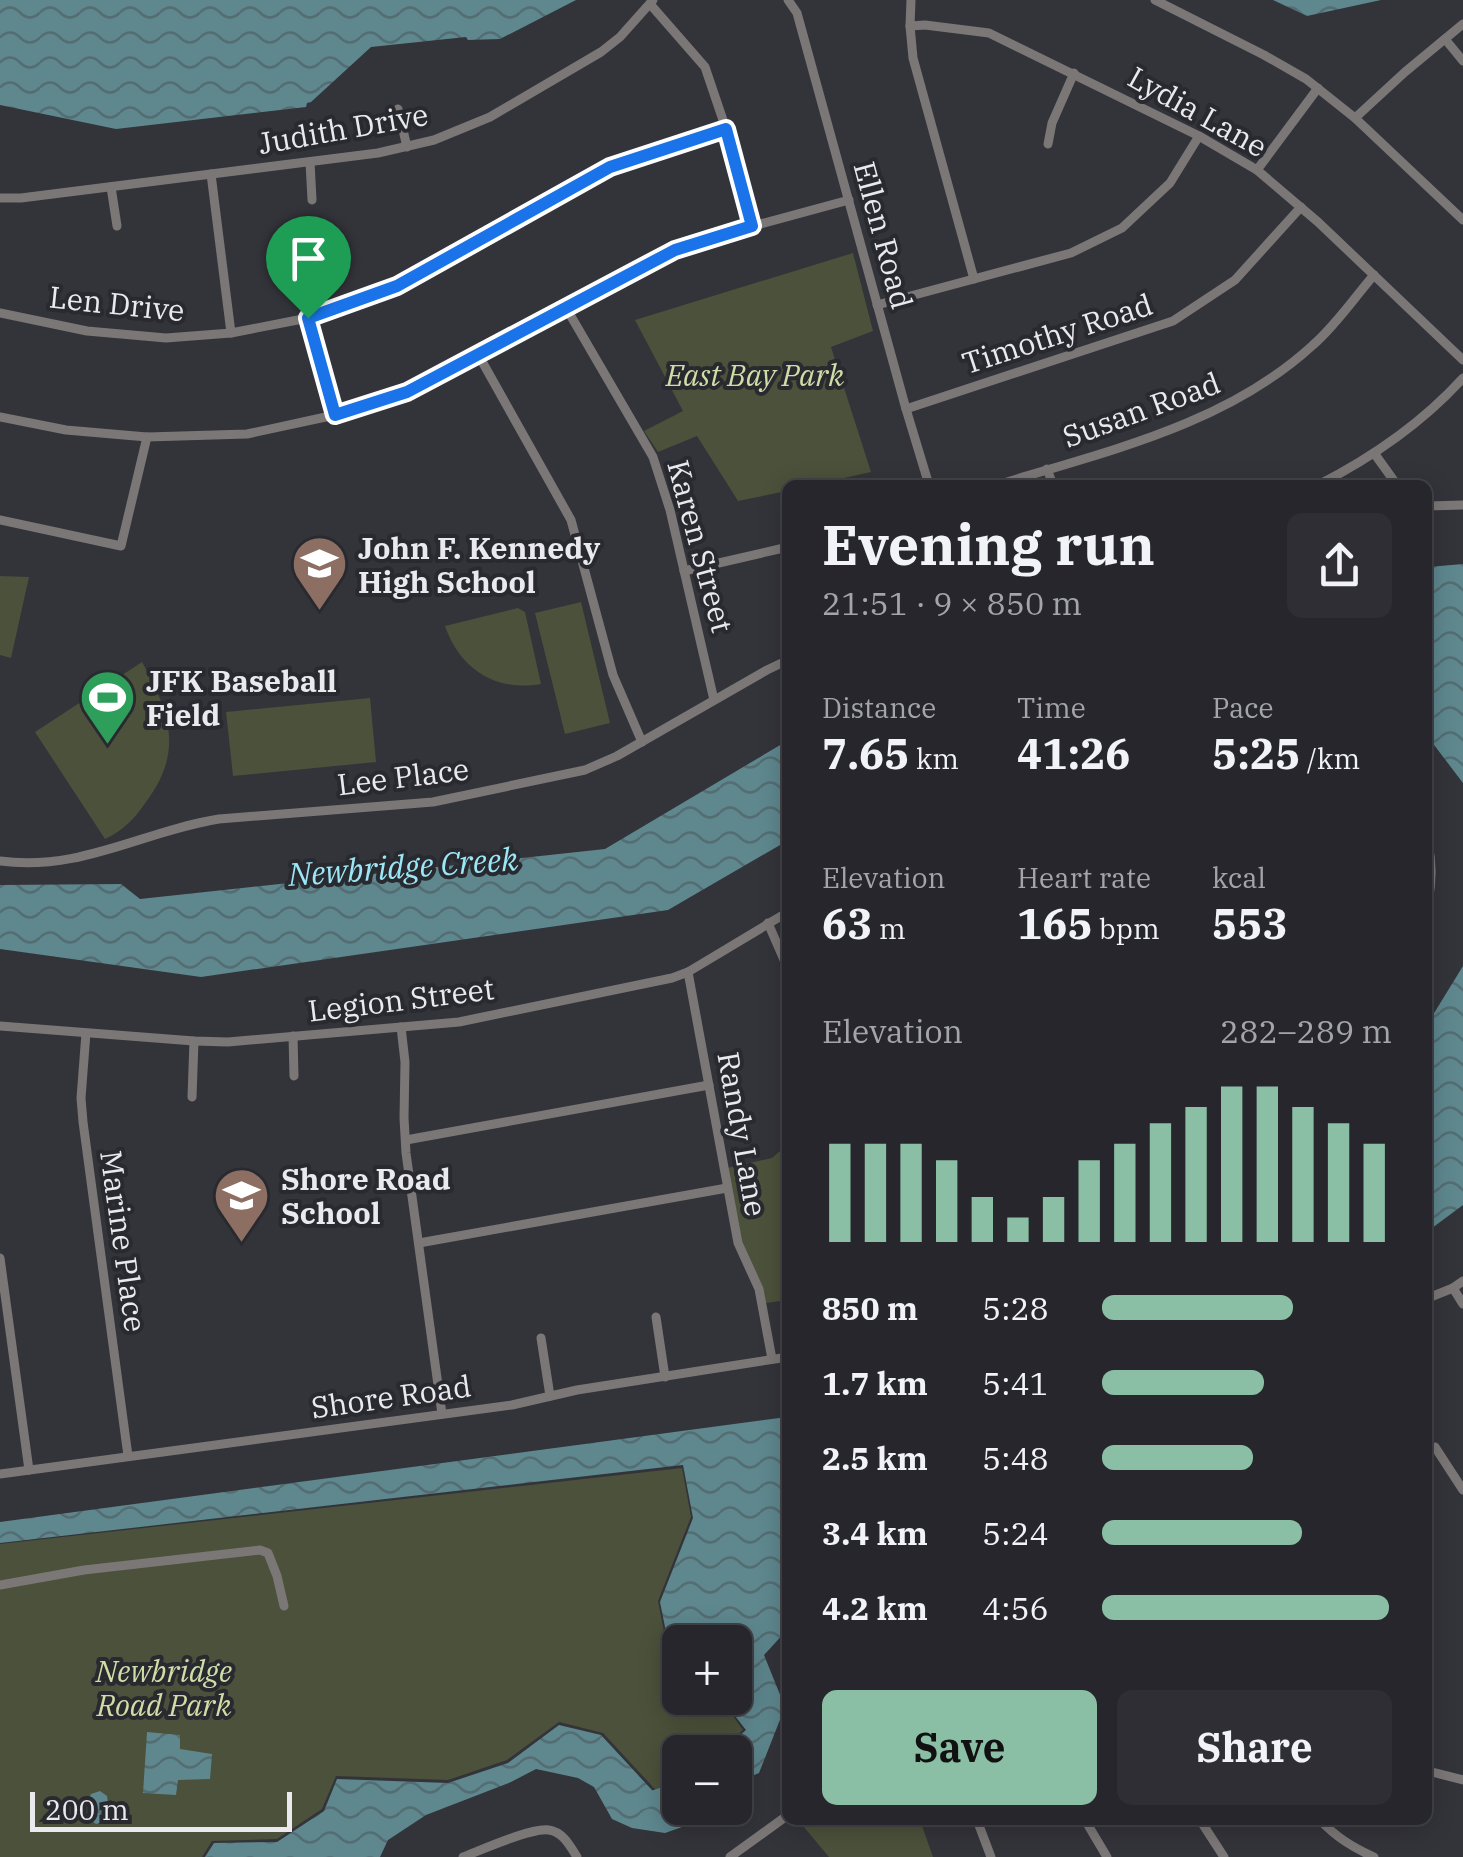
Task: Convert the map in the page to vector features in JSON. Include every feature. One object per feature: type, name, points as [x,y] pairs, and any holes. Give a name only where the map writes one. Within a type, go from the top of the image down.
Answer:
[{"type":"street","name":"Ellen Road","points":[[788,0],[797,13],[927,480]]},
{"type":"street","points":[[911,0],[913,58],[974,279]]},
{"type":"street","points":[[1155,0],[1296,72],[1355,118],[1463,220]]},
{"type":"street","points":[[652,2],[705,67],[752,226]]},
{"type":"street","name":"Judith Drive","points":[[0,198],[310,162],[407,147],[451,134],[558,79],[610,45],[652,2]]},
{"type":"street","points":[[1355,118],[1463,24]]},
{"type":"street","name":"Lydia Lane","points":[[910,26],[990,32],[1199,136],[1257,170],[1463,360]]},
{"type":"street","points":[[1445,39],[1463,62]]},
{"type":"street","points":[[1048,144],[1052,124],[1074,73]]},
{"type":"street","points":[[1257,170],[1318,88]]},
{"type":"street","points":[[398,109],[407,147]]},
{"type":"street","name":"Len Drive","points":[[0,312],[88,332],[166,338],[231,333],[308,318],[397,286],[610,167],[726,129]]},
{"type":"street","points":[[877,305],[1071,253],[1122,228],[1170,184],[1199,136]]},
{"type":"street","points":[[310,162],[312,200]]},
{"type":"street","points":[[212,174],[231,333]]},
{"type":"street","points":[[111,186],[117,226]]},
{"type":"street","points":[[0,417],[66,430],[147,437],[247,434],[335,415],[407,392],[675,250],[849,200]]},
{"type":"street","name":"Timothy Road","points":[[906,410],[1173,321],[1235,280],[1301,207]]},
{"type":"street","name":"Susan Road","points":[[1014,480],[1190,424],[1247,396],[1314,345],[1374,275]]},
{"type":"street","name":"Karen Street","points":[[566,306],[653,457],[670,510],[714,700]]},
{"type":"street","points":[[308,318],[335,415]]},
{"type":"street","points":[[479,356],[571,520],[613,675],[642,742]]},
{"type":"street","points":[[1328,480],[1400,436],[1463,378]]},
{"type":"street","points":[[0,520],[121,546],[147,437]]},
{"type":"street","points":[[1374,454],[1393,480]]},
{"type":"street","points":[[1047,470],[1050,480]]},
{"type":"street","points":[[1432,506],[1463,504]]},
{"type":"street","points":[[684,570],[782,548]]},
{"type":"street","name":"Lee Place","points":[[0,861],[83,858],[171,828],[219,819],[433,802],[585,770],[782,663]]},
{"type":"street","name":"Legion Street","points":[[0,1026],[228,1042],[478,1018],[688,972],[782,915]]},
{"type":"street","points":[[768,923],[782,955]]},
{"type":"street","name":"Randy Lane","points":[[688,972],[738,1243],[762,1301],[772,1359]]},
{"type":"street","points":[[402,1027],[406,1153],[442,1414]]},
{"type":"street","name":"Marine Place","points":[[86,1032],[82,1122],[128,1456]]},
{"type":"street","points":[[294,1036],[294,1076]]},
{"type":"street","points":[[192,1097],[194,1041]]},
{"type":"street","points":[[406,1140],[709,1085]]},
{"type":"street","points":[[419,1243],[727,1188]]},
{"type":"street","points":[[0,1258],[29,1470]]},
{"type":"street","points":[[1432,1296],[1463,1281]]},
{"type":"street","points":[[1453,1288],[1463,1304]]},
{"type":"street","points":[[656,1318],[665,1376]]},
{"type":"street","points":[[541,1338],[550,1396]]},
{"type":"street","name":"Shore Road","points":[[0,1474],[512,1405],[782,1358]]},
{"type":"street","points":[[1435,1447],[1463,1490]]},
{"type":"street","points":[[0,1585],[84,1570],[260,1550],[268,1553],[284,1606]]},
{"type":"street","points":[[1432,1772],[1463,1780]]},
{"type":"street","points":[[730,1857],[744,1853],[782,1820]]},
{"type":"street","points":[[979,1825],[991,1857]]},
{"type":"street","points":[[1088,1825],[1107,1857]]},
{"type":"street","points":[[1203,1825],[1224,1857]]},
{"type":"street","points":[[1324,1825],[1348,1845],[1374,1857]]},
{"type":"street","points":[[463,1857],[532,1832],[550,1830],[567,1841],[577,1857]]},
{"type":"green space","name":"East Bay Park","points":[[853,253],[873,331],[831,347],[871,472],[835,480],[782,480],[782,492],[738,501],[697,436],[658,452],[644,431],[683,411],[635,320]]},
{"type":"green space","points":[[0,576],[29,577],[11,658],[0,655]]},
{"type":"green space","points":[[581,602],[610,723],[565,734],[535,613]]},
{"type":"green space","points":[[518,608],[525,612],[541,684],[509,684],[481,674],[460,654],[445,626]]},
{"type":"green space","name":"JFK Baseball Field","points":[[142,662],[166,715],[169,749],[158,783],[137,813],[105,839],[35,732]]},
{"type":"green space","points":[[370,698],[376,762],[233,776],[226,712]]},
{"type":"green space","points":[[782,1149],[782,1301],[766,1303],[739,1241],[727,1168],[772,1158]]},
{"type":"green space","name":"Newbridge Road Park","points":[[682,1468],[691,1517],[658,1601],[663,1625],[662,1715],[732,1715],[743,1730],[737,1735],[662,1735],[662,1797],[603,1733],[559,1722],[507,1760],[448,1780],[336,1776],[322,1809],[277,1839],[212,1841],[202,1857],[0,1857],[0,1544]]},
{"type":"green space","points":[[802,1825],[922,1825],[933,1857],[829,1857]]},
{"type":"water","points":[[0,0],[576,0],[500,39],[466,37],[371,47],[306,107],[116,129],[0,105]]},
{"type":"water","points":[[1273,0],[1381,0],[1307,16]]},
{"type":"water","points":[[1463,564],[1463,783],[1432,742],[1432,567]]},
{"type":"water","points":[[782,744],[782,844],[668,910],[201,977],[0,949],[0,885],[121,884],[140,899],[605,849]]},
{"type":"water","points":[[1463,966],[1463,1205],[1432,1228],[1432,1016]]},
{"type":"water","points":[[782,1418],[782,1635],[764,1655],[782,1700],[782,1715],[759,1773],[752,1776],[752,1735],[740,1735],[746,1730],[734,1715],[752,1715],[752,1625],[665,1625],[660,1602],[693,1518],[683,1465],[0,1543],[0,1522]]},
{"type":"water","points":[[559,1725],[601,1735],[662,1801],[662,1825],[684,1825],[665,1833],[632,1828],[612,1819],[594,1787],[578,1778],[536,1769],[426,1815],[388,1840],[380,1857],[205,1857],[214,1843],[277,1842],[324,1811],[337,1779],[448,1783],[508,1763]]},
{"type":"water","points":[[147,1732],[180,1735],[180,1749],[212,1754],[210,1779],[178,1780],[176,1795],[143,1793]]},
{"type":"water","points":[[100,1791],[107,1796],[108,1803],[102,1822],[96,1824],[91,1820],[88,1801],[91,1794]]},
{"type":"waterway","points":[[638,1803],[662,1795]]},
{"type":"place","name":"John F. Kennedy High School","points":[[319,613]]},
{"type":"place","name":"JFK Baseball Field","points":[[107,746]]},
{"type":"place","name":"Shore Road School","points":[[242,1244]]},
{"type":"route","points":[[726,129],[752,226],[675,250],[407,392],[335,415],[308,318],[397,286],[610,167],[726,129]]},
{"type":"water label","name":"Newbridge Creek","points":[[403,866]]}]
